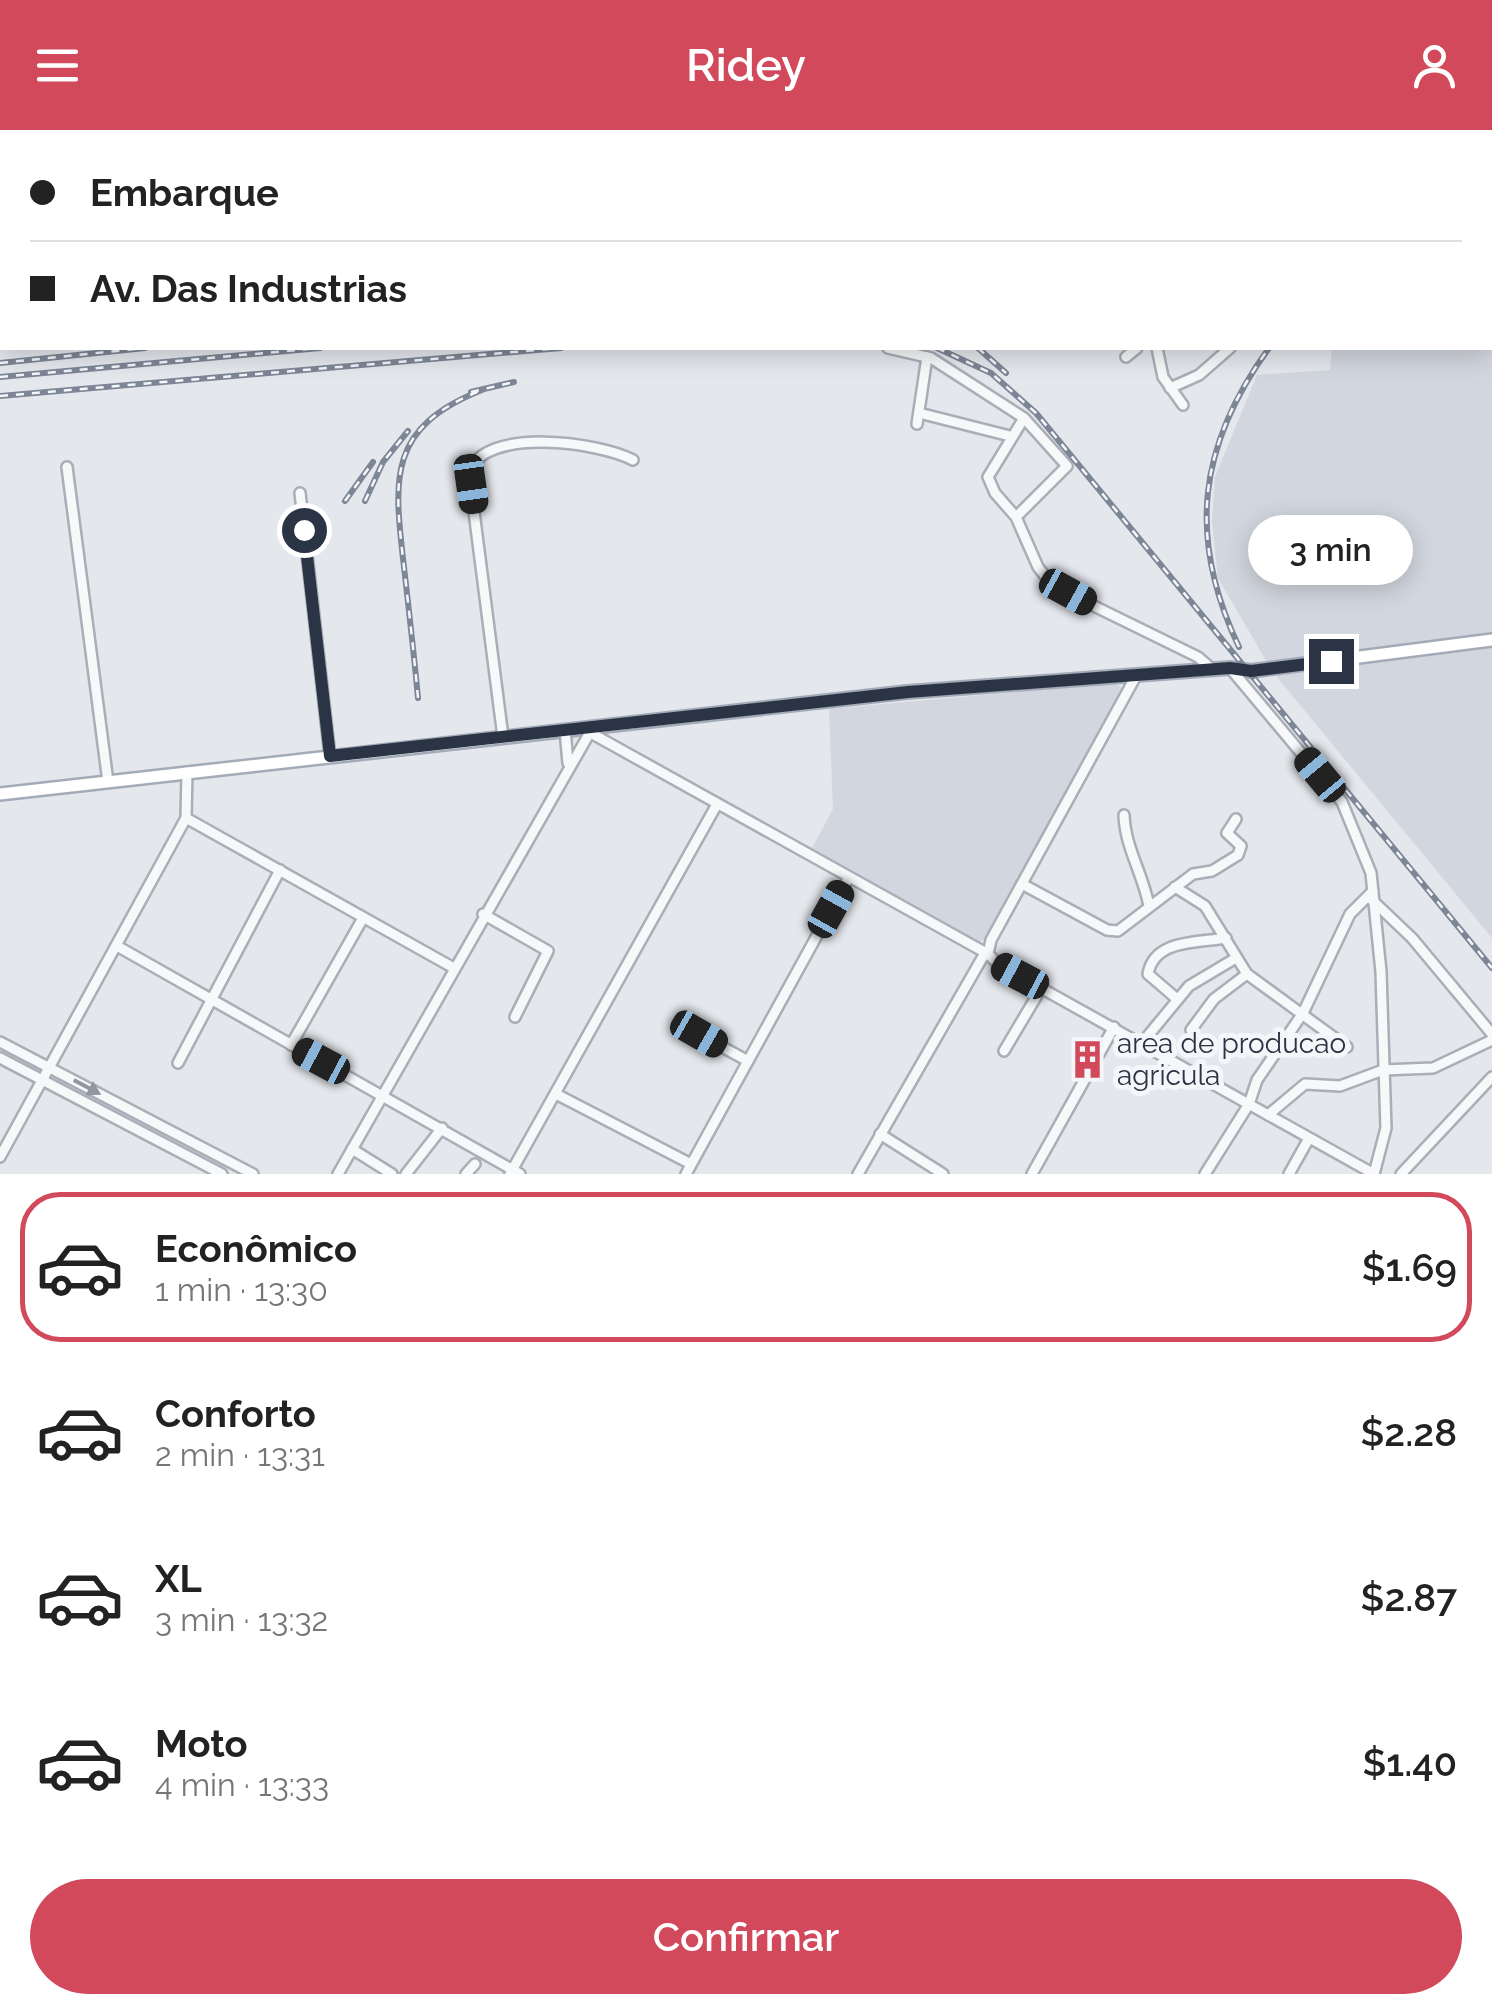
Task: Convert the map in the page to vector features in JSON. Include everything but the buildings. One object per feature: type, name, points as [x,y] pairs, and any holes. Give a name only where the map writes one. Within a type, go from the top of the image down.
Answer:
[{"type":"main road","points":[[0,794],[908,692],[1230,668],[1251,671],[1492,640]]},
{"type":"street","points":[[897,350],[927,357],[1024,418],[1068,466],[1016,517]]},
{"type":"street","points":[[1126,357],[1135,350]]},
{"type":"street","points":[[1157,350],[1158,364],[1183,405]]},
{"type":"street","points":[[1170,388],[1199,375],[1225,350]]},
{"type":"street","points":[[917,424],[927,357]]},
{"type":"street","points":[[920,413],[1010,436]]},
{"type":"street","points":[[1024,418],[1010,436],[988,482],[1016,517],[1038,567],[1054,586],[1198,657],[1213,670]]},
{"type":"street","points":[[503,737],[470,473],[472,462],[492,449],[575,441],[604,446],[633,460]]},
{"type":"street","points":[[67,467],[108,782]]},
{"type":"street","points":[[300,493],[330,756]]},
{"type":"street","points":[[338,1174],[452,967],[590,730],[716,806],[987,954],[1308,1140],[1374,1174],[1385,1146],[1381,972],[1371,873],[1342,802],[1230,668]]},
{"type":"street","points":[[858,1174],[987,954],[991,940],[1136,676]]},
{"type":"street","points":[[565,730],[569,766]]},
{"type":"street","points":[[0,1157],[186,818],[187,772]]},
{"type":"street","points":[[116,946],[442,1128],[515,1173],[716,806]]},
{"type":"street","points":[[1124,814],[1126,840],[1144,878],[1148,906]]},
{"type":"street","points":[[186,818],[452,967]]},
{"type":"street","points":[[1022,884],[1113,932],[1193,874],[1222,867],[1241,852],[1227,833],[1236,819]]},
{"type":"street","points":[[178,1063],[280,870]]},
{"type":"street","points":[[556,1094],[689,1169],[848,879]]},
{"type":"street","points":[[1175,887],[1205,906],[1247,974],[1347,1047]]},
{"type":"street","points":[[1206,1174],[1249,1104],[1257,1080],[1303,1013],[1350,914],[1372,895]]},
{"type":"street","points":[[1268,1115],[1305,1084],[1340,1086],[1383,1070],[1432,1068],[1492,1037],[1372,895]]},
{"type":"street","points":[[483,914],[548,951],[516,1017]]},
{"type":"street","points":[[291,1045],[363,918]]},
{"type":"street","points":[[1177,999],[1148,974],[1156,954],[1173,946],[1226,938]]},
{"type":"street","points":[[1142,1043],[1197,980],[1236,958]]},
{"type":"street","points":[[1191,1030],[1214,999],[1247,974]]},
{"type":"street","points":[[1004,1051],[1042,988]]},
{"type":"street","points":[[680,1024],[748,1060]]},
{"type":"street","points":[[1032,1174],[1114,1026]]},
{"type":"street","points":[[0,1042],[253,1174]]},
{"type":"street","points":[[0,1058],[222,1174]]},
{"type":"street","points":[[1401,1174],[1492,1077]]},
{"type":"street","points":[[406,1174],[442,1128]]},
{"type":"street","points":[[880,1134],[943,1174]]},
{"type":"street","points":[[1289,1174],[1308,1140]]},
{"type":"street","points":[[352,1149],[392,1174]]},
{"type":"street","points":[[200,1163],[207,1150]]},
{"type":"street","points":[[466,1174],[475,1164]]},
{"type":"shaded area","points":[[1332,350],[1492,350],[1492,938],[1272,671],[1218,578],[1212,522],[1215,477],[1257,375],[1330,370]]},
{"type":"shaded area","points":[[1114,683],[1124,689],[988,938],[979,942],[812,848],[833,809],[829,709]]},
{"type":"railway","points":[[0,363],[126,350]]},
{"type":"railway","points":[[0,377],[298,350]]},
{"type":"railway","points":[[0,396],[538,350]]},
{"type":"railway","points":[[941,350],[991,373],[1036,413],[1492,968]]},
{"type":"railway","points":[[980,350],[1006,373]]},
{"type":"railway","points":[[1239,647],[1222,607],[1212,568],[1208,493],[1227,421],[1268,350]]},
{"type":"railway","points":[[471,392],[514,382]]},
{"type":"railway","points":[[418,698],[398,508],[403,460],[412,440],[428,421],[482,390]]},
{"type":"railway","points":[[365,501],[383,462],[408,431]]},
{"type":"railway","points":[[345,501],[373,462]]},
{"type":"place","name":"area de producao agricula","points":[[1087,1059]]},
{"type":"route","points":[[304,530],[330,756],[908,692],[1230,668],[1251,671],[1331,661]]}]
